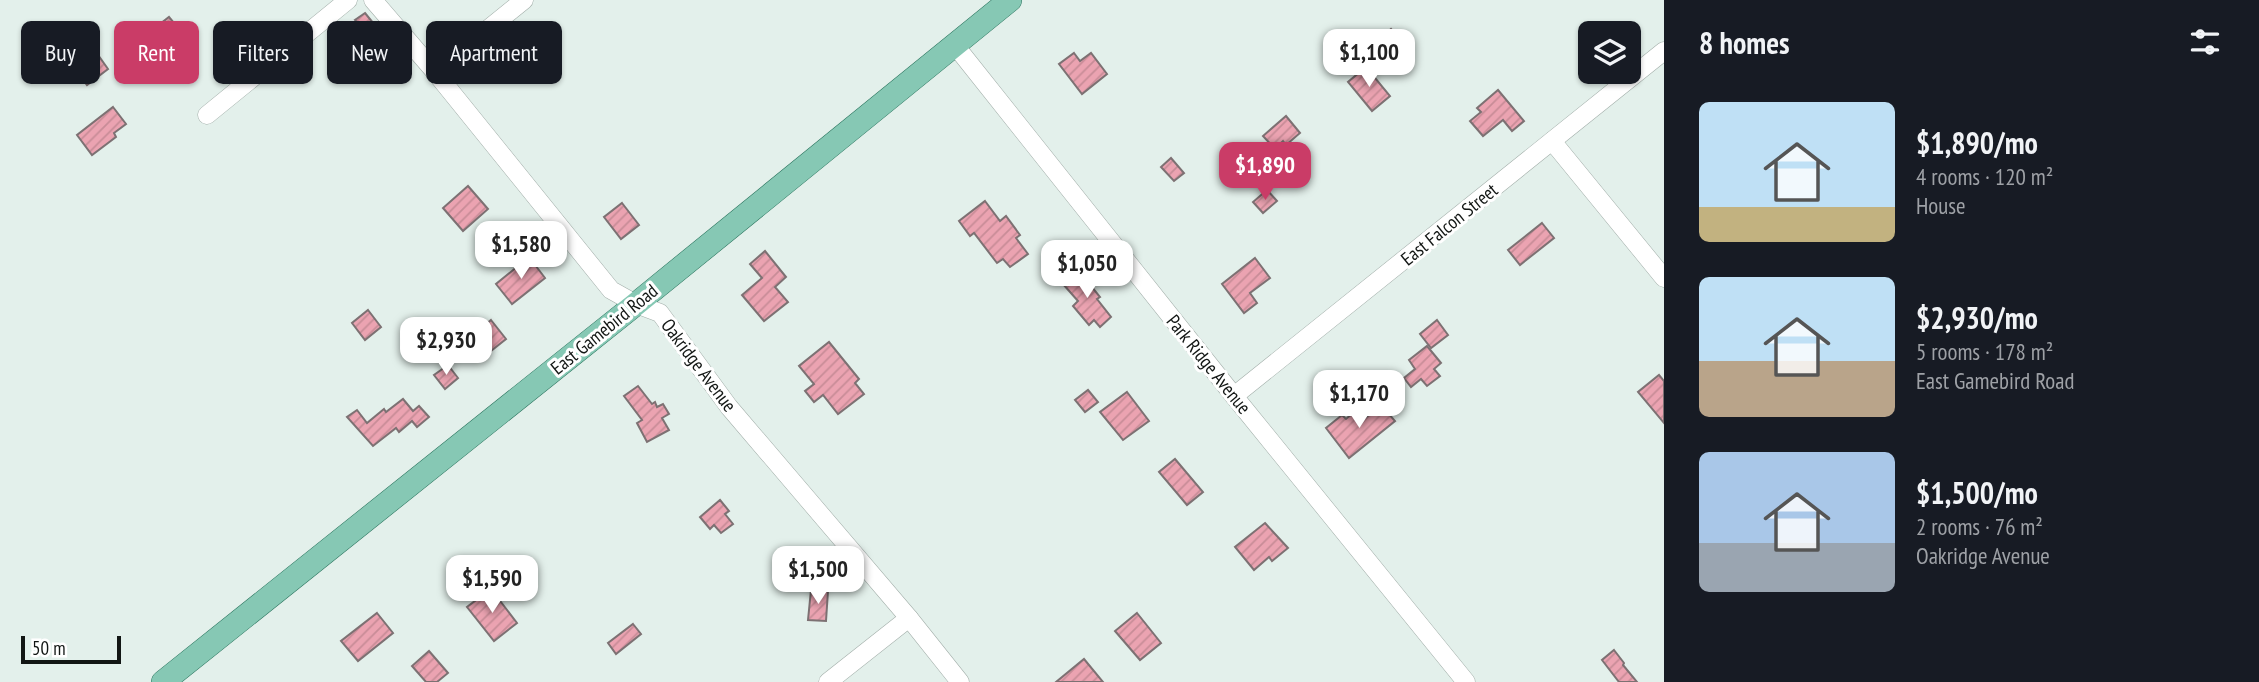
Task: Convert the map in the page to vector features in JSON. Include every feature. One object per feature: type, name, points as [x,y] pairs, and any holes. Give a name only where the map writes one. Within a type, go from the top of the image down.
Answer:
[{"type":"main road","name":"East Gamebird Road","points":[[163,682],[636,304],[1010,0]]},
{"type":"street","points":[[206,115],[348,0]]},
{"type":"street","name":"Oakridge Avenue","points":[[373,0],[426,62]]},
{"type":"street","points":[[498,21],[524,0]]},
{"type":"street","name":"Park Ridge Avenue","points":[[954,44],[1466,682]]},
{"type":"street","name":"East Falcon Street","points":[[1234,396],[1664,51]]},
{"type":"street","name":"Oakridge Avenue","points":[[445,84],[611,290],[660,313],[729,407],[909,618],[960,682]]},
{"type":"street","points":[[1552,141],[1664,278]]},
{"type":"street","points":[[828,682],[909,618]]},
{"type":"building","points":[[365,13],[371,21],[356,21]]},
{"type":"building","points":[[1391,29],[1402,41],[1389,52],[1379,40]]},
{"type":"building","points":[[1074,53],[1080,61],[1091,53],[1107,74],[1082,94],[1059,64]]},
{"type":"building","points":[[100,58],[108,69],[100,75]]},
{"type":"building","points":[[1366,67],[1390,96],[1372,111],[1348,82]]},
{"type":"building","points":[[1498,90],[1524,121],[1512,131],[1503,120],[1483,136],[1470,121],[1481,112],[1477,108]]},
{"type":"building","points":[[113,107],[126,124],[114,133],[116,137],[92,155],[77,135]]},
{"type":"building","points":[[1286,116],[1300,133],[1286,145],[1283,141],[1275,149],[1263,136]]},
{"type":"building","points":[[1171,158],[1184,173],[1174,181],[1161,167]]},
{"type":"building","points":[[468,186],[488,209],[463,231],[443,208]]},
{"type":"building","points":[[1267,190],[1277,201],[1263,213],[1253,202]]},
{"type":"building","points":[[985,201],[1000,221],[1006,216],[1020,235],[1016,238],[1028,254],[1010,267],[1003,259],[997,263],[974,233],[970,236],[959,221]]},
{"type":"building","points":[[622,203],[639,225],[621,239],[604,217]]},
{"type":"building","points":[[1542,223],[1554,238],[1520,265],[1508,250]]},
{"type":"building","points":[[765,251],[786,277],[775,287],[788,302],[764,321],[742,295],[762,278],[750,264]]},
{"type":"building","points":[[529,257],[545,278],[512,304],[496,284]]},
{"type":"building","points":[[1255,258],[1270,278],[1250,293],[1257,303],[1244,313],[1222,284]]},
{"type":"building","points":[[1079,271],[1100,297],[1097,299],[1111,317],[1100,327],[1094,320],[1089,325],[1073,306],[1078,301],[1063,284]]},
{"type":"building","points":[[368,310],[381,327],[365,340],[352,323]]},
{"type":"building","points":[[491,320],[506,339],[481,359],[470,347],[481,337],[477,332]]},
{"type":"building","points":[[1437,320],[1448,335],[1431,348],[1420,334]]},
{"type":"building","points":[[829,342],[859,379],[855,383],[864,394],[838,414],[823,395],[814,402],[805,391],[814,384],[799,366]]},
{"type":"building","points":[[1427,346],[1441,363],[1434,369],[1440,376],[1427,386],[1421,379],[1411,387],[1404,378],[1415,369],[1409,360]]},
{"type":"building","points":[[448,365],[458,378],[445,389],[434,375]]},
{"type":"building","points":[[1659,375],[1664,381],[1664,423],[1638,392]]},
{"type":"building","points":[[638,386],[652,404],[655,402],[657,407],[663,404],[669,414],[662,418],[669,430],[647,442],[637,423],[642,420],[624,396]]},
{"type":"building","points":[[1088,390],[1098,402],[1085,412],[1075,400]]},
{"type":"building","points":[[1127,392],[1149,421],[1123,440],[1100,412]]},
{"type":"building","points":[[403,399],[413,411],[419,406],[429,417],[417,427],[412,421],[399,432],[396,428],[373,446],[347,417],[357,410],[367,423],[384,409],[386,412]]},
{"type":"building","points":[[1381,405],[1395,421],[1349,458],[1326,428],[1342,415],[1346,419],[1353,413],[1360,422]]},
{"type":"building","points":[[1175,459],[1203,492],[1187,505],[1159,472]]},
{"type":"building","points":[[720,500],[729,511],[725,514],[733,524],[721,533],[714,525],[710,529],[700,517]]},
{"type":"building","points":[[1265,523],[1288,548],[1272,561],[1269,557],[1254,570],[1235,547]]},
{"type":"building","points":[[491,589],[517,623],[494,641],[467,607]]},
{"type":"building","points":[[811,590],[828,591],[826,621],[808,620]]},
{"type":"building","points":[[377,613],[393,633],[358,661],[341,641]]},
{"type":"building","points":[[1137,613],[1161,643],[1140,660],[1115,631]]},
{"type":"building","points":[[633,624],[641,634],[616,654],[608,643]]},
{"type":"building","points":[[1614,650],[1637,682],[1619,682],[1602,660]]},
{"type":"building","points":[[429,651],[448,673],[437,682],[426,682],[412,666]]},
{"type":"building","points":[[1084,659],[1103,682],[1056,682]]}]
